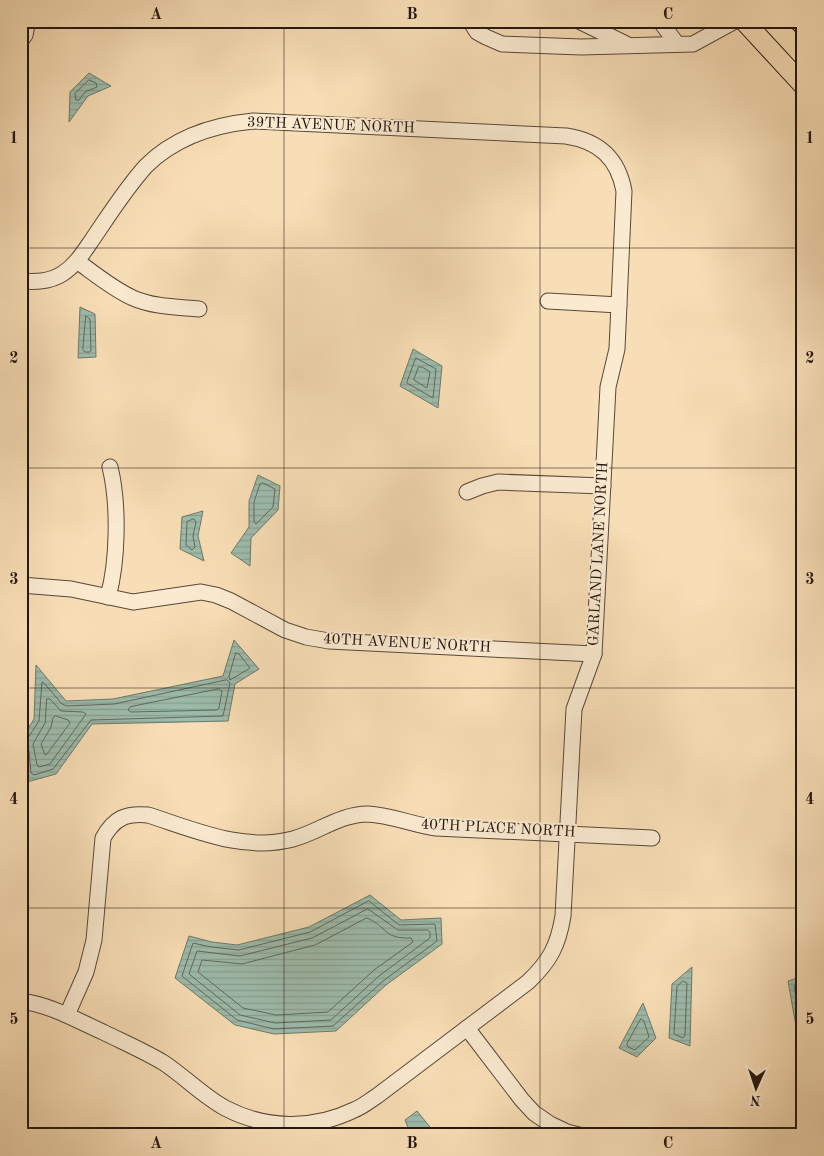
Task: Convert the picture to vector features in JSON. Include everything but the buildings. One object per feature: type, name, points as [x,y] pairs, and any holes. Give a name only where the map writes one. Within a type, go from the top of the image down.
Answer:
[{"type":"main road","points":[[744,21],[803,85]]},
{"type":"main road","points":[[799,21],[803,25]]},
{"type":"street","points":[[21,40],[25,35],[28,21]]},
{"type":"street","points":[[470,21],[477,32],[502,44],[581,47],[693,44],[735,21]]},
{"type":"street","points":[[579,21],[629,46]]},
{"type":"street","points":[[660,21],[677,44]]},
{"type":"street","name":"39TH AVENUE NORTH","points":[[21,281],[53,279],[67,270],[77,261],[146,166],[188,137],[227,124],[253,121],[566,136],[590,142],[611,158]]},
{"type":"street","name":"GARLAND LANE NORTH","points":[[21,1001],[37,1003],[67,1015],[142,1051],[163,1063],[225,1108],[250,1118],[276,1124],[302,1125],[329,1120],[354,1110],[377,1096],[528,982],[542,969],[553,953],[560,934],[563,916],[574,709],[594,654],[608,387],[617,349],[624,191],[611,158]]},
{"type":"street","points":[[77,261],[110,285],[133,298],[164,306],[199,309]]},
{"type":"street","points":[[548,301],[619,305]]},
{"type":"street","points":[[108,597],[114,569],[116,508],[115,488],[110,467]]},
{"type":"street","points":[[468,492],[498,482],[603,486]]},
{"type":"street","name":"40TH AVENUE NORTH","points":[[21,585],[63,588],[133,602],[201,592],[231,601],[285,630],[306,637],[329,641],[594,654]]},
{"type":"street","name":"40TH PLACE NORTH","points":[[67,1015],[86,972],[94,940],[103,838],[117,820],[127,815],[148,815],[218,837],[244,843],[269,844],[294,839],[350,815],[369,814],[429,827],[652,838]]},
{"type":"street","points":[[467,1028],[534,1113],[550,1124],[579,1135]]},
{"type":"water","points":[[89,73],[111,86],[88,96],[69,122],[70,92]]},
{"type":"water","points":[[80,307],[95,314],[96,357],[78,358]]},
{"type":"water","points":[[413,349],[442,366],[438,408],[400,386]]},
{"type":"water","points":[[258,475],[280,486],[278,510],[251,538],[250,566],[231,553],[249,527],[249,501]]},
{"type":"water","points":[[203,511],[198,536],[204,561],[180,549],[182,517]]},
{"type":"water","points":[[234,640],[259,669],[235,684],[228,721],[92,724],[56,774],[27,782],[22,739],[34,719],[36,665],[66,701],[113,699],[223,676]]},
{"type":"water","points":[[370,895],[401,920],[441,918],[442,944],[386,985],[336,1031],[274,1034],[235,1025],[175,978],[189,936],[212,942],[237,945],[309,927]]},
{"type":"water","points":[[692,967],[690,1046],[669,1038],[672,984]]},
{"type":"water","points":[[803,976],[803,1066],[788,981]]},
{"type":"water","points":[[643,1003],[656,1038],[637,1057],[619,1048]]},
{"type":"water","points":[[417,1111],[434,1132],[434,1135],[411,1135],[405,1120]]}]
